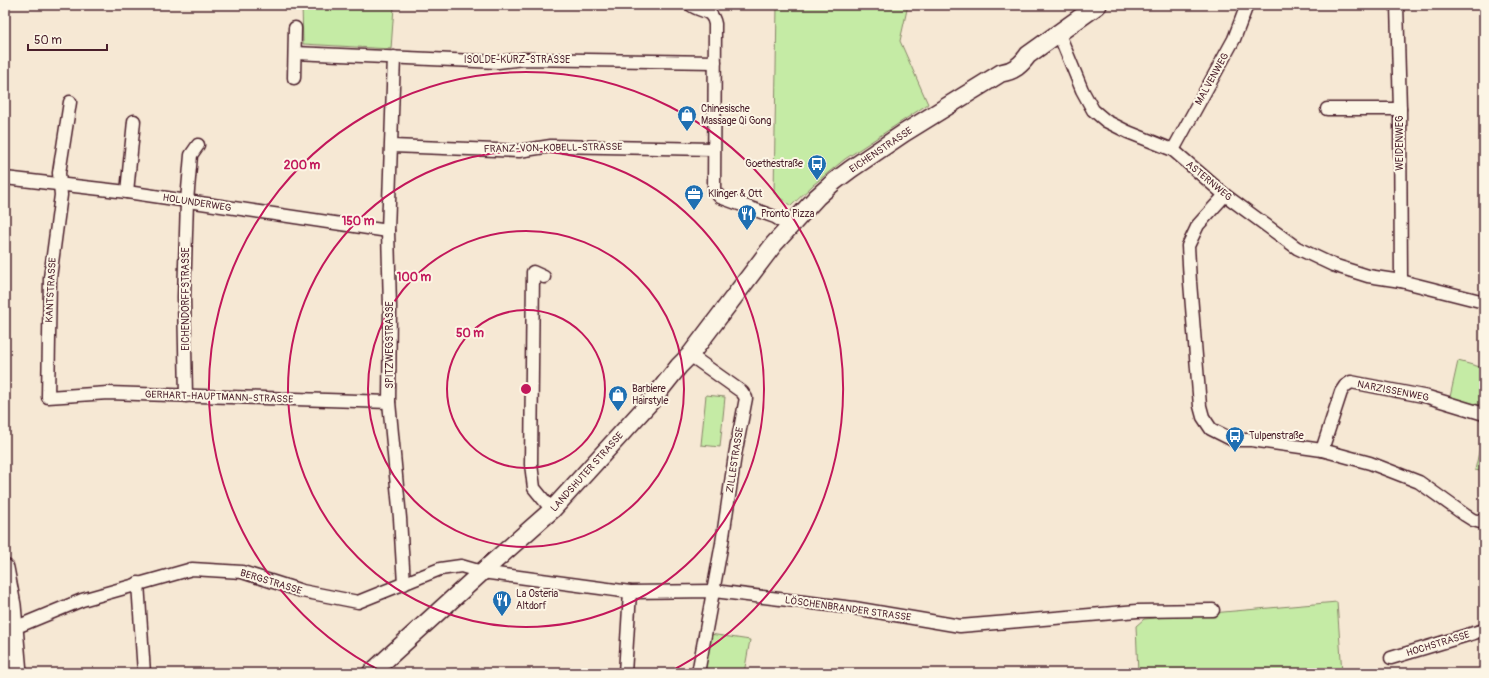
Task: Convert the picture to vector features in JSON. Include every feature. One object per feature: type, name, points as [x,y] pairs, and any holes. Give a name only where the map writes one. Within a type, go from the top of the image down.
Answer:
[{"type":"street","points":[[692,5],[708,12],[714,18],[714,192],[720,197],[776,217],[789,226]]},
{"type":"street","name":"EICHENSTRASSE","points":[[774,244],[817,197],[845,173],[904,133],[1001,73],[1011,71],[1021,65],[1028,55],[1098,5]]},
{"type":"street","name":"MALVENWEG","points":[[1173,150],[1234,40],[1247,5]]},
{"type":"street","name":"WEIDENWEG","points":[[1397,5],[1400,109],[1401,281]]},
{"type":"street","points":[[294,78],[295,28]]},
{"type":"street","name":"ASTERNWEG","points":[[1059,34],[1082,90],[1093,110],[1111,124],[1173,150],[1225,195],[1297,248],[1333,265],[1368,276],[1401,281],[1484,302]]},
{"type":"street","name":"ISOLDE-KURZ-STRASSE","points":[[295,53],[498,62],[524,59],[715,62]]},
{"type":"street","name":"SPITZWEGSTRASSE","points":[[394,57],[388,231],[390,308],[389,402],[400,518],[404,584]]},
{"type":"street","name":"KANTSTRASSE","points":[[48,397],[50,278],[61,195],[59,173],[70,102]]},
{"type":"street","points":[[1327,110],[1400,109]]},
{"type":"street","points":[[127,192],[134,121]]},
{"type":"street","name":"EICHENDORFFSTRASSE","points":[[186,396],[184,297],[187,201],[191,155],[198,145]]},
{"type":"street","name":"FRANZ-VON-KOBELL-STRASSE","points":[[392,146],[519,151],[551,146],[714,149]]},
{"type":"street","name":"HOLUNDERWEG","points":[[5,178],[127,192],[388,231]]},
{"type":"street","points":[[1225,195],[1198,226],[1188,246],[1200,406],[1203,417],[1211,429],[1233,440],[1252,440],[1322,450],[1370,463],[1419,482],[1465,516],[1484,523]]},
{"type":"street","name":"LANDSHUTER STRASSE","points":[[371,673],[552,510],[652,400],[690,355],[774,244]]},
{"type":"street","points":[[544,277],[533,272],[531,464],[534,488],[552,510]]},
{"type":"street","name":"ZILLESTRASSE","points":[[690,355],[742,392],[746,398],[735,455],[714,591]]},
{"type":"street","name":"NARZISSENWEG","points":[[1322,450],[1341,392],[1345,386],[1351,382],[1428,397],[1484,414]]},
{"type":"street","name":"GERHART-HAUPTMANN-STRASSE","points":[[48,397],[108,393],[389,402]]},
{"type":"street","name":"BERGSTRASSE","points":[[14,628],[82,600],[192,569],[242,572],[302,591],[358,602],[440,569],[461,566],[482,572]]},
{"type":"street","points":[[5,568],[12,605],[18,673]]},
{"type":"street","name":"LÖSCHENBRANDER STRASSE","points":[[482,572],[630,592],[714,591],[854,608],[960,626],[1137,611],[1214,610]]},
{"type":"street","points":[[138,583],[144,673]]},
{"type":"street","points":[[698,673],[714,591]]},
{"type":"street","points":[[625,673],[630,592]]},
{"type":"street","name":"HOCHSTRASSE","points":[[1391,658],[1484,630]]},
{"type":"green space","points":[[302,5],[372,5],[394,7],[391,49],[303,44]]},
{"type":"green space","points":[[777,5],[908,5],[900,41],[928,104],[845,159],[813,185],[791,206],[774,193]]},
{"type":"green space","points":[[1458,361],[1484,368],[1484,407],[1450,397]]},
{"type":"green space","points":[[706,395],[725,397],[720,447],[701,445]]},
{"type":"green space","points":[[1484,430],[1484,472],[1475,470]]},
{"type":"green space","points":[[1337,602],[1342,673],[1138,673],[1136,626],[1144,619]]},
{"type":"green space","points":[[710,634],[750,640],[744,673],[703,673]]},
{"type":"place","name":"Chinesische Massage Qi Gong","points":[[687,132]]},
{"type":"place","name":"Goethestraße","points":[[817,181]]},
{"type":"place","name":"Klinger & Ott","points":[[694,211]]},
{"type":"place","name":"Pronto Pizza","points":[[747,231]]},
{"type":"place","name":"Barbiere Hairstyle","points":[[618,412]]},
{"type":"place","name":"Tulpenstraße","points":[[1235,453]]},
{"type":"place","name":"La Osteria Altdorf","points":[[502,617]]}]
